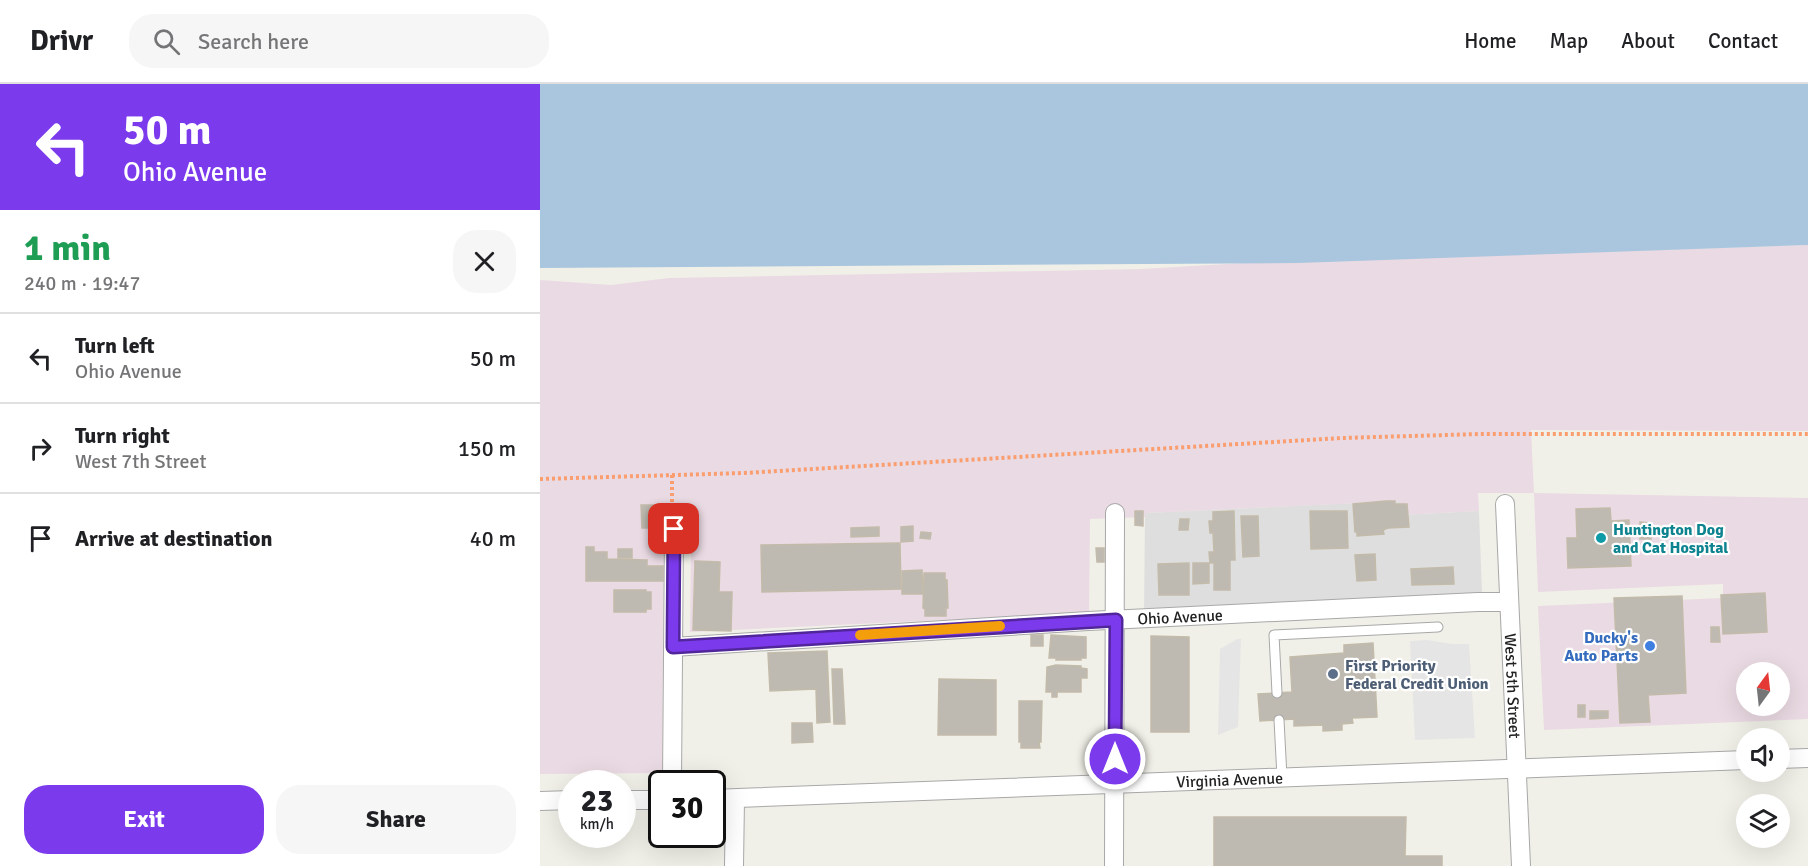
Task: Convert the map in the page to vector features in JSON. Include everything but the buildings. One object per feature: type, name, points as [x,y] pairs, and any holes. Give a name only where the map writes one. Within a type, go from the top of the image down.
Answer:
[{"type":"street","name":"West 5th Street","points":[[1505,504],[1521,866]]},
{"type":"street","points":[[1114,866],[1115,513]]},
{"type":"street","points":[[672,770],[673,522]]},
{"type":"street","name":"Ohio Avenue","points":[[673,647],[1116,620],[1509,602]]},
{"type":"street","points":[[1790,759],[1808,758]]},
{"type":"street","name":"Virginia Avenue","points":[[726,799],[1736,760]]},
{"type":"street","points":[[734,866],[735,799]]},
{"type":"street","points":[[540,801],[558,800]]},
{"type":"lane","points":[[1277,693],[1274,635],[1438,627]]},
{"type":"lane","points":[[1279,720],[1282,777]]},
{"type":"path","points":[[540,479],[672,475],[1342,438],[1480,434],[1808,434]]},
{"type":"path","points":[[672,475],[673,522]]},
{"type":"shaded area","points":[[1808,245],[1808,431],[1531,430],[1534,493],[1478,493],[1479,511],[1400,515],[1400,501],[1146,513],[1145,517],[1090,519],[1089,613],[690,632],[691,535],[664,536],[662,770],[636,773],[636,770],[558,770],[558,774],[540,774],[540,280],[611,285],[669,278],[1141,269],[1244,263]]},
{"type":"shaded area","points":[[1534,493],[1808,498],[1808,719],[1544,730],[1538,606],[1723,598],[1723,584],[1538,592]]},
{"type":"shaded area","points":[[1400,501],[1400,515],[1479,511],[1482,594],[1144,611],[1145,513]]},
{"type":"shaded area","points":[[1241,639],[1238,727],[1218,735],[1220,649]]},
{"type":"shaded area","points":[[1427,640],[1469,644],[1475,738],[1415,740],[1410,641]]},
{"type":"water","points":[[540,84],[1808,84],[1808,245],[1298,263],[540,268]]},
{"type":"slow traffic","points":[[860,635],[1000,626]]},
{"type":"place","name":"Huntington Dog and Cat Hospital","points":[[1601,538]]},
{"type":"place","name":"Ducky's Auto Parts","points":[[1650,646]]},
{"type":"place","name":"First Priority Federal Credit Union","points":[[1333,674]]},
{"type":"route","points":[[674,529],[673,647],[1116,620],[1115,759]]}]
